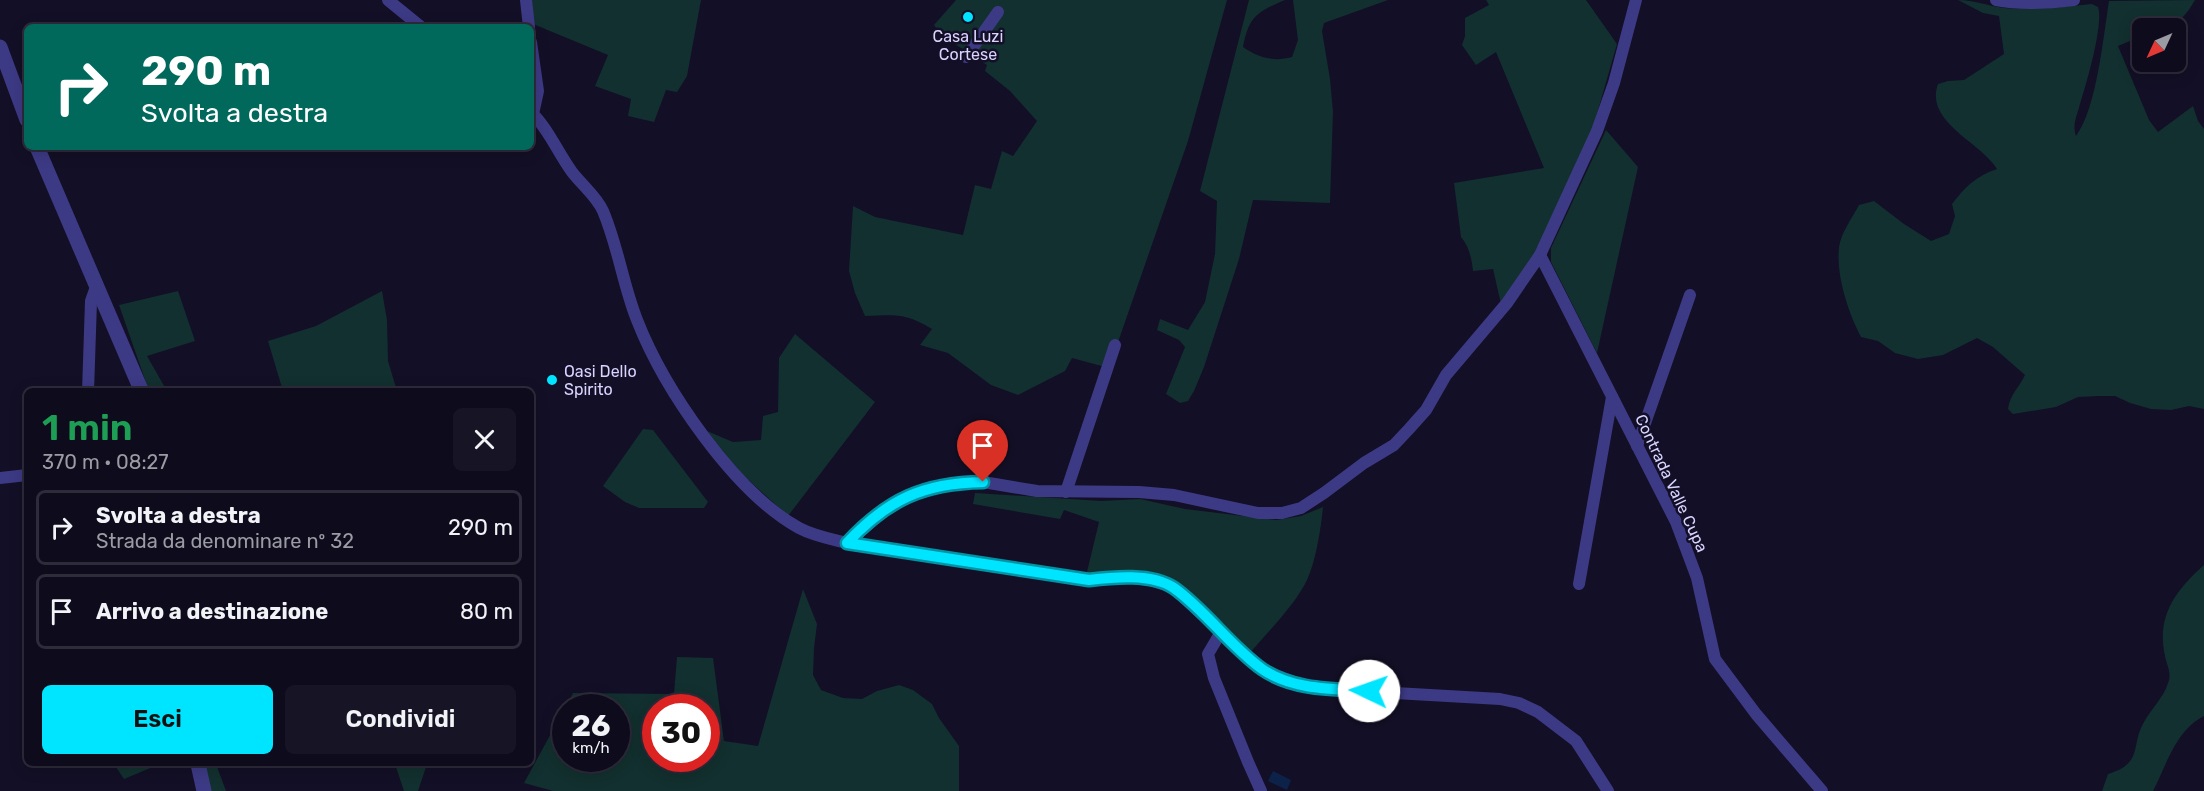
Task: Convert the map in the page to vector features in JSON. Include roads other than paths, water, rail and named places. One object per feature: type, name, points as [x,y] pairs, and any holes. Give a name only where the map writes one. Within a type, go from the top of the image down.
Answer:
[{"type":"street","points":[[388,0],[417,24]]},
{"type":"street","points":[[526,0],[529,24]]},
{"type":"street","points":[[847,543],[891,505],[925,490],[952,483],[983,482],[1037,491],[1174,495],[1258,513],[1282,513],[1301,507],[1324,494],[1364,463],[1394,445],[1409,429],[1426,410],[1446,375],[1508,303],[1529,274],[1597,131],[1614,83],[1636,0]]},
{"type":"street","points":[[1996,0],[2010,3],[2055,3],[2074,0]]},
{"type":"street","points":[[966,57],[998,12]]},
{"type":"street","points":[[0,48],[24,112]]},
{"type":"street","points":[[534,63],[538,91],[534,106]]},
{"type":"street","points":[[534,116],[572,172],[603,209],[636,319],[658,362],[700,431],[731,471],[780,516],[822,538],[847,543],[1089,580],[1123,576],[1150,580],[1172,587],[1263,670],[1304,686],[1500,699],[1538,712],[1576,741],[1608,791]]},
{"type":"street","points":[[38,150],[140,388]]},
{"type":"street","name":"Contrada Valle Cupa","points":[[1540,255],[1676,522],[1697,578],[1715,659],[1756,714],[1822,791]]},
{"type":"street","points":[[1529,274],[1548,274]]},
{"type":"street","points":[[88,388],[91,301],[97,284]]},
{"type":"street","points":[[1637,446],[1690,296]]},
{"type":"street","points":[[1066,492],[1115,345]]},
{"type":"street","points":[[1579,584],[1612,397]]},
{"type":"street","points":[[0,478],[24,475]]},
{"type":"street","points":[[1221,633],[1208,654],[1214,678],[1261,791]]},
{"type":"street","points":[[198,766],[204,791]]},
{"type":"water","points":[[1273,771],[1291,780],[1287,790],[1268,781]]},
{"type":"place","name":"Casa Luzi Cortese","points":[[968,17]]},
{"type":"place","name":"Oasi Dello Spirito","points":[[552,380]]}]
